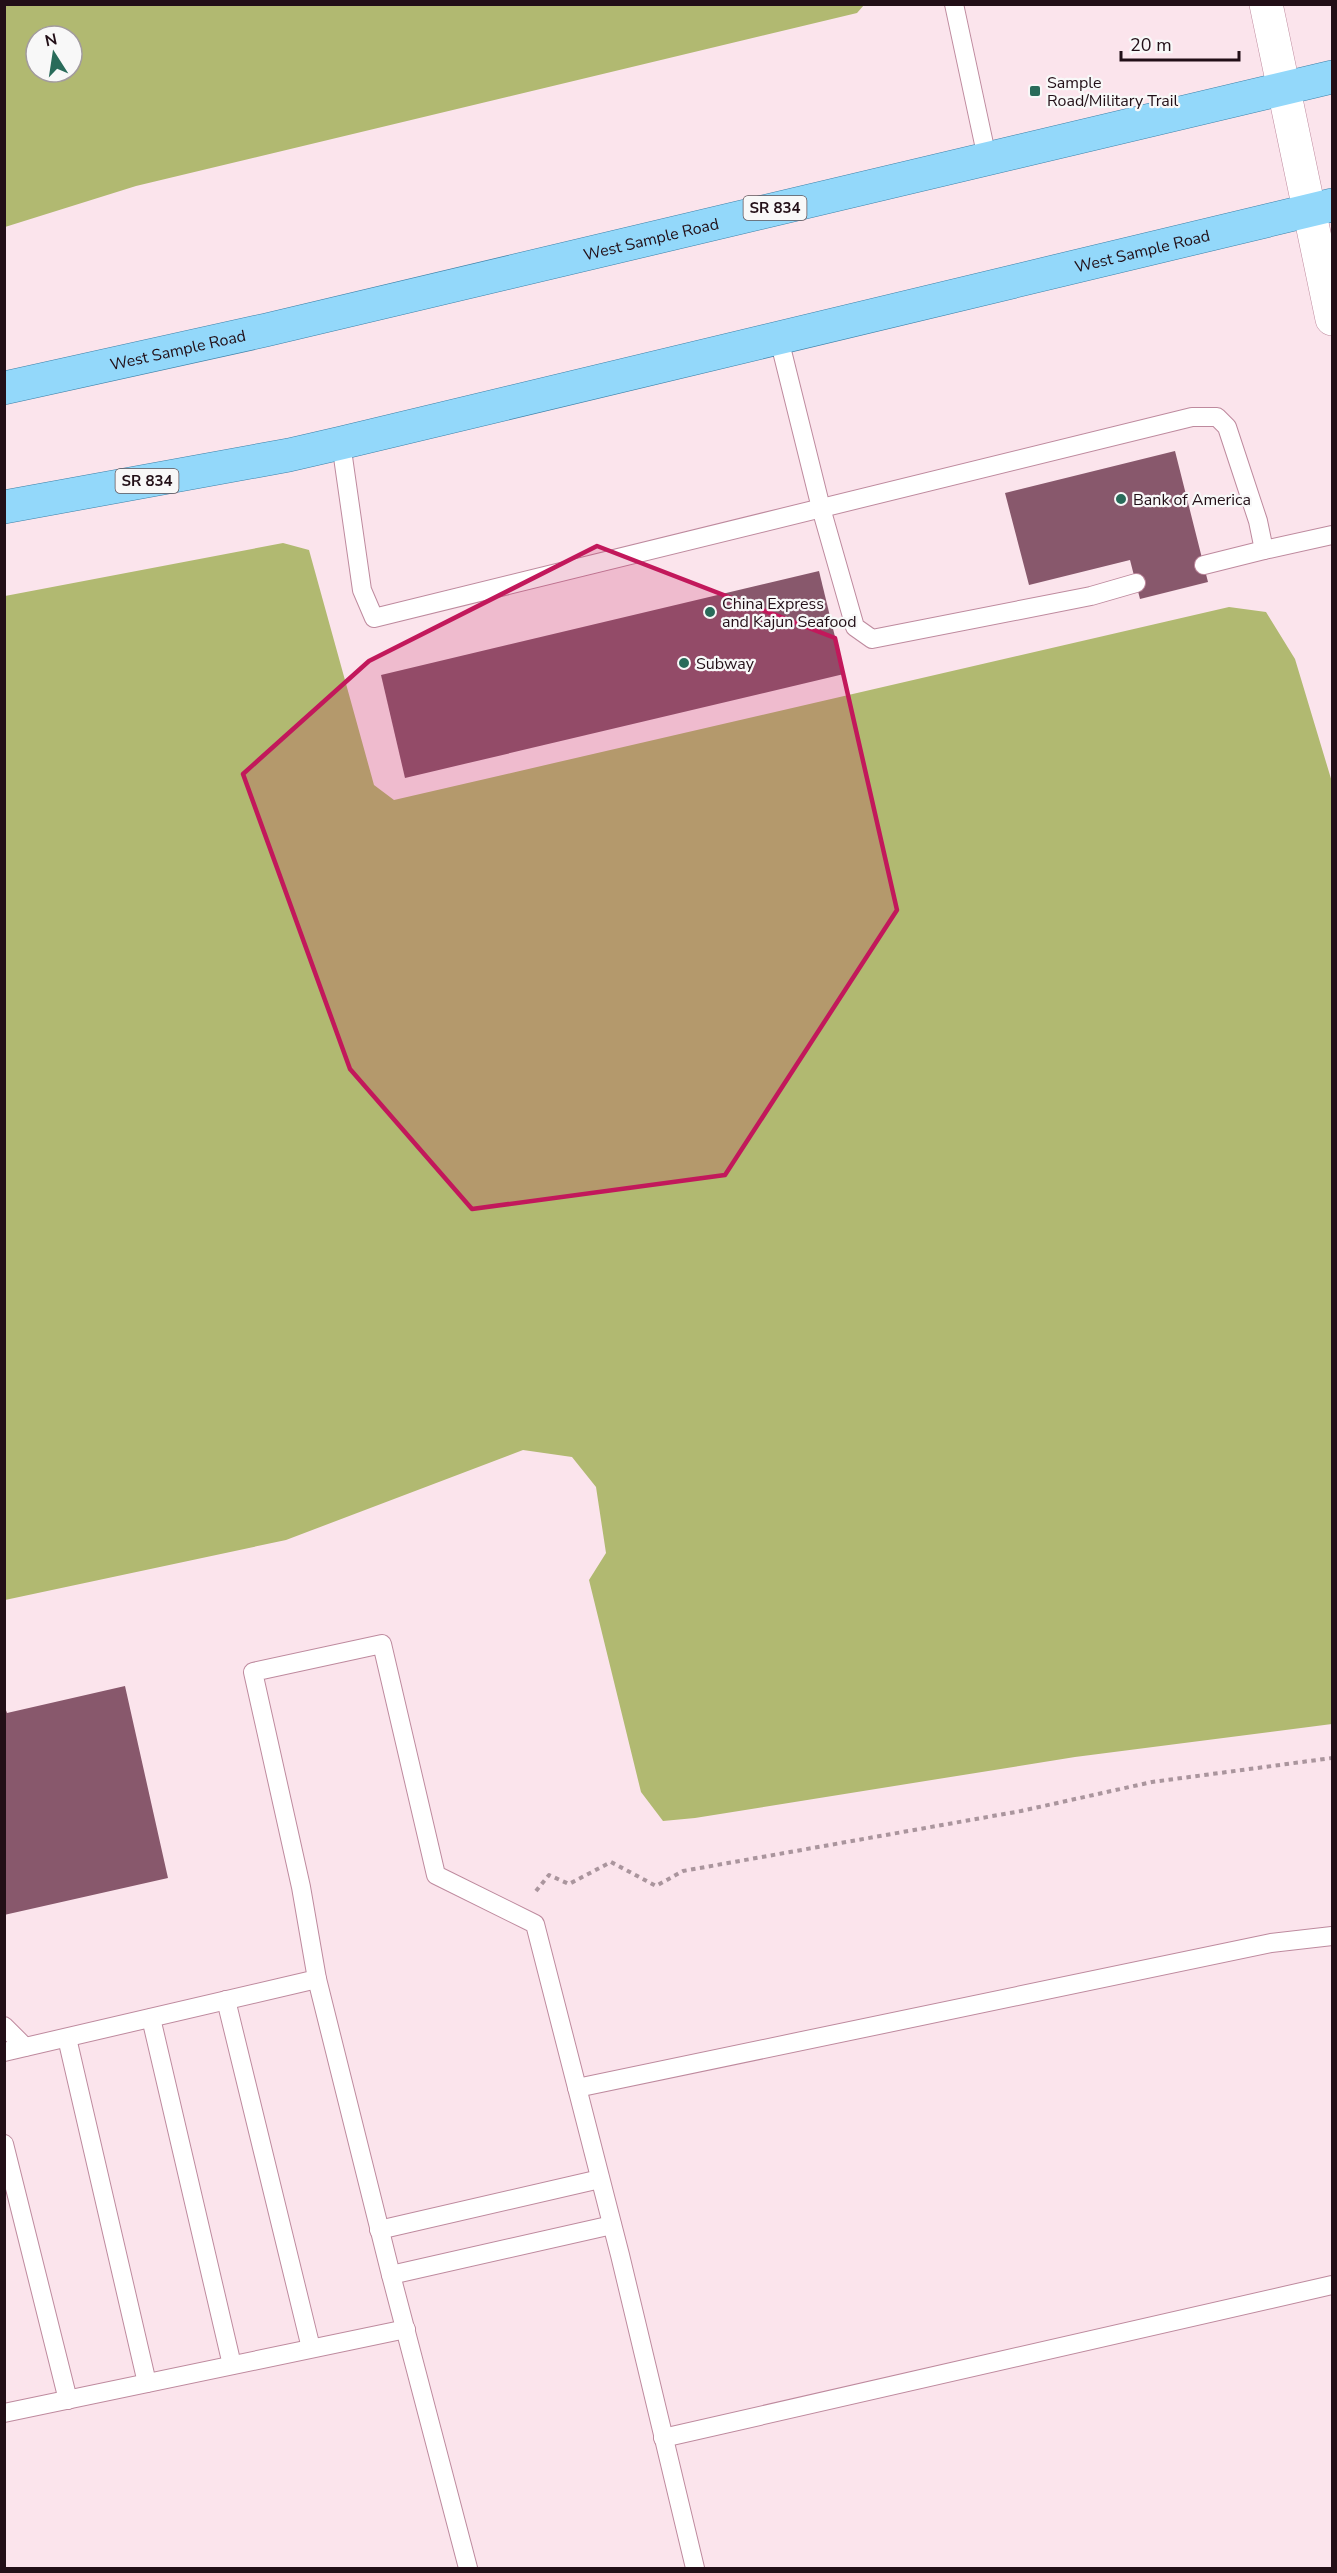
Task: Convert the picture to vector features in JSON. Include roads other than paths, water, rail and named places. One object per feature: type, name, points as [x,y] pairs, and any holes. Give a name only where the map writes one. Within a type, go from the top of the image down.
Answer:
[{"type":"main road","name":"West Sample Road","points":[[4,388],[266,330],[1332,77]]},
{"type":"main road","name":"West Sample Road","points":[[4,507],[289,455],[779,339],[1320,207]]},
{"type":"street","points":[[1266,4],[1285,87],[1320,207],[1332,319]]},
{"type":"lane","points":[[954,4],[987,158]]},
{"type":"lane","points":[[779,339],[821,508],[855,627],[872,639],[1091,596],[1118,577],[1136,583]]},
{"type":"lane","points":[[341,443],[362,590],[374,618],[1192,417],[1217,417],[1227,427],[1258,521],[1264,550]]},
{"type":"lane","points":[[1204,565],[1217,553],[1239,557],[1332,536]]},
{"type":"lane","points":[[468,2568],[379,2230],[317,1979],[301,1887],[253,1672],[382,1644],[436,1875],[535,1924],[612,2225],[695,2568]]},
{"type":"lane","points":[[577,2088],[1271,1943],[1332,1936]]},
{"type":"lane","points":[[4,2052],[317,1979]]},
{"type":"lane","points":[[226,2000],[311,2348]]},
{"type":"lane","points":[[151,2018],[232,2365]]},
{"type":"lane","points":[[4,2026],[25,2047]]},
{"type":"lane","points":[[67,2038],[147,2383]]},
{"type":"lane","points":[[4,2144],[68,2400]]},
{"type":"lane","points":[[379,2230],[600,2179]]},
{"type":"lane","points":[[391,2275],[612,2225]]},
{"type":"lane","points":[[663,2438],[1332,2285]]},
{"type":"lane","points":[[4,2413],[406,2329]]},
{"type":"place","name":"Sample Road/Military Trail","points":[[1035,91]]},
{"type":"place","name":"Bank of America","points":[[1121,499]]},
{"type":"place","name":"China Express and Kajun Seafood","points":[[710,612]]},
{"type":"place","name":"Subway","points":[[684,663]]}]
